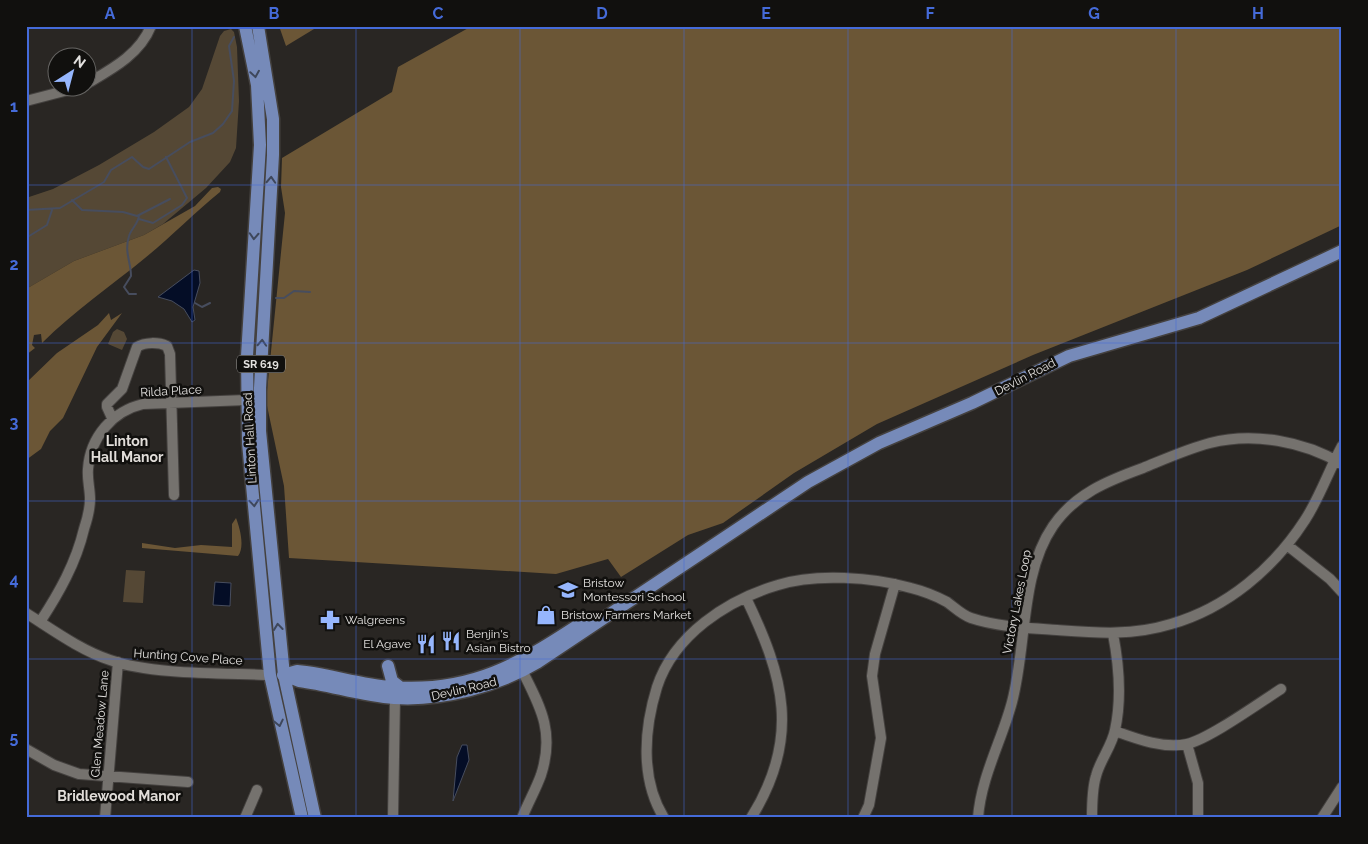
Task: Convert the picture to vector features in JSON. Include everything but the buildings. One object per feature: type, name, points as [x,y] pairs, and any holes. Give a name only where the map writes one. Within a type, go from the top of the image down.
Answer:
[{"type":"main road","name":"Linton Hall Road","points":[[245,26],[256,85],[260,144],[246,400],[270,675],[302,818]]},
{"type":"main road","name":"Linton Hall Road","points":[[258,26],[268,78],[273,128],[260,388],[260,431],[284,675],[315,818]]},
{"type":"main road","name":"Devlin Road","points":[[284,675],[299,680],[425,697],[459,692],[492,684],[680,558],[724,537],[843,462],[903,432],[972,403],[1069,356],[1199,318],[1342,250]]},
{"type":"main road","points":[[370,685],[381,679],[388,666],[398,693]]},
{"type":"main road","name":"Devlin Road","points":[[270,675],[284,675],[298,671],[306,672],[370,685],[398,693]]},
{"type":"street","points":[[98,77],[123,61],[142,43],[151,26]]},
{"type":"street","points":[[26,101],[48,95]]},
{"type":"street","points":[[112,418],[107,404],[122,389],[135,351],[143,344],[162,344],[169,349],[174,495]]},
{"type":"street","name":"Rilda Place","points":[[40,622],[64,582],[79,546],[89,508],[89,459],[100,435],[112,418],[132,407],[171,402],[246,400]]},
{"type":"street","name":"Victory Lakes Loop","points":[[978,818],[985,782],[1012,701],[1039,549],[1065,510],[1088,491],[1114,478],[1212,442],[1239,439],[1286,442],[1338,462]]},
{"type":"street","points":[[664,818],[659,810],[649,774],[645,741],[650,710],[660,678],[679,648],[703,623],[728,606],[779,584],[819,578],[854,579],[894,584],[927,593],[944,601],[970,618],[1024,628],[1113,634],[1135,632],[1172,624],[1200,613],[1225,600],[1253,580],[1287,545],[1306,518],[1338,462],[1342,446]]},
{"type":"street","points":[[1287,545],[1330,579],[1342,592]]},
{"type":"street","points":[[863,818],[869,805],[881,738],[872,676],[874,661],[894,584]]},
{"type":"street","points":[[746,598],[762,631],[778,675],[783,710],[781,741],[775,770],[761,802],[751,818]]},
{"type":"street","name":"Hunting Cove Place","points":[[26,613],[78,645],[118,662],[176,670],[270,675]]},
{"type":"street","points":[[1092,818],[1092,798],[1096,775],[1115,731],[1119,701],[1119,665],[1113,634]]},
{"type":"street","name":"Glen Meadow Lane","points":[[105,818],[118,662]]},
{"type":"street","points":[[520,667],[544,718],[547,736],[541,775],[522,818]]},
{"type":"street","points":[[1115,731],[1159,744],[1187,744],[1204,736],[1281,689]]},
{"type":"street","points":[[394,818],[398,693]]},
{"type":"street","points":[[1187,744],[1198,783],[1198,818]]},
{"type":"street","points":[[26,748],[66,771],[108,777],[188,782]]},
{"type":"street","points":[[1322,818],[1342,788]]},
{"type":"street","points":[[245,818],[257,790]]},
{"type":"shaded area","points":[[279,26],[319,26],[286,46]]},
{"type":"shaded area","points":[[472,26],[1342,26],[1342,225],[1247,270],[1033,355],[877,424],[794,473],[723,523],[688,535],[621,577],[608,559],[556,574],[289,558],[284,486],[266,401],[285,213],[281,187],[282,158],[392,92],[398,67]]},
{"type":"shaded area","points":[[231,29],[234,32],[237,47],[239,101],[236,148],[230,162],[206,188],[163,224],[144,235],[74,261],[26,289],[26,198],[53,189],[99,165],[154,132],[189,107],[202,89],[220,36],[224,31]]},
{"type":"shaded area","points":[[218,187],[221,189],[220,192],[164,242],[80,309],[42,343],[41,334],[34,335],[32,345],[35,348],[26,355],[26,289],[74,261],[144,235],[195,206],[212,188]]},
{"type":"shaded area","points":[[109,313],[111,320],[122,313],[97,347],[63,418],[50,431],[41,449],[26,460],[26,383],[57,353],[98,325]]},
{"type":"shaded area","points":[[117,329],[124,332],[127,339],[122,350],[108,344],[113,332]]},
{"type":"shaded area","points":[[236,518],[241,543],[238,556],[142,548],[142,543],[175,548],[201,545],[232,547],[232,524]]},
{"type":"shaded area","points":[[126,570],[145,571],[143,603],[123,602]]},
{"type":"water","points":[[194,270],[199,271],[200,283],[193,307],[195,320],[192,322],[184,309],[172,301],[158,297]]},
{"type":"water","points":[[215,582],[231,583],[230,606],[213,605]]},
{"type":"water","points":[[462,745],[467,745],[469,760],[453,801],[457,757]]},
{"type":"waterway","points":[[26,210],[60,208],[104,182],[111,170],[132,157],[143,167],[149,169],[190,142],[213,133],[223,124],[232,111],[234,81],[229,46],[234,37]]},
{"type":"waterway","points":[[139,219],[153,223],[182,205],[187,198],[166,157]]},
{"type":"waterway","points":[[72,200],[82,210],[123,212],[137,216],[170,199]]},
{"type":"waterway","points":[[26,238],[47,225],[52,210]]},
{"type":"waterway","points":[[136,294],[129,294],[124,287],[131,276],[127,252],[128,242],[130,233],[138,221],[139,215]]},
{"type":"waterway","points":[[276,298],[284,298],[294,291],[310,292]]},
{"type":"waterway","points":[[195,303],[202,307],[210,303]]},
{"type":"place","name":"Bristow Montessori School","points":[[568,590]]},
{"type":"place","name":"Bristow Farmers Market","points":[[546,615]]},
{"type":"place","name":"Walgreens","points":[[330,620]]},
{"type":"place","name":"Benjin's Asian Bistro","points":[[451,641]]},
{"type":"place","name":"El Agave","points":[[426,644]]},
{"type":"district","name":"Linton Hall Manor","points":[[127,450]]},
{"type":"district","name":"Bridlewood Manor","points":[[119,796]]}]
